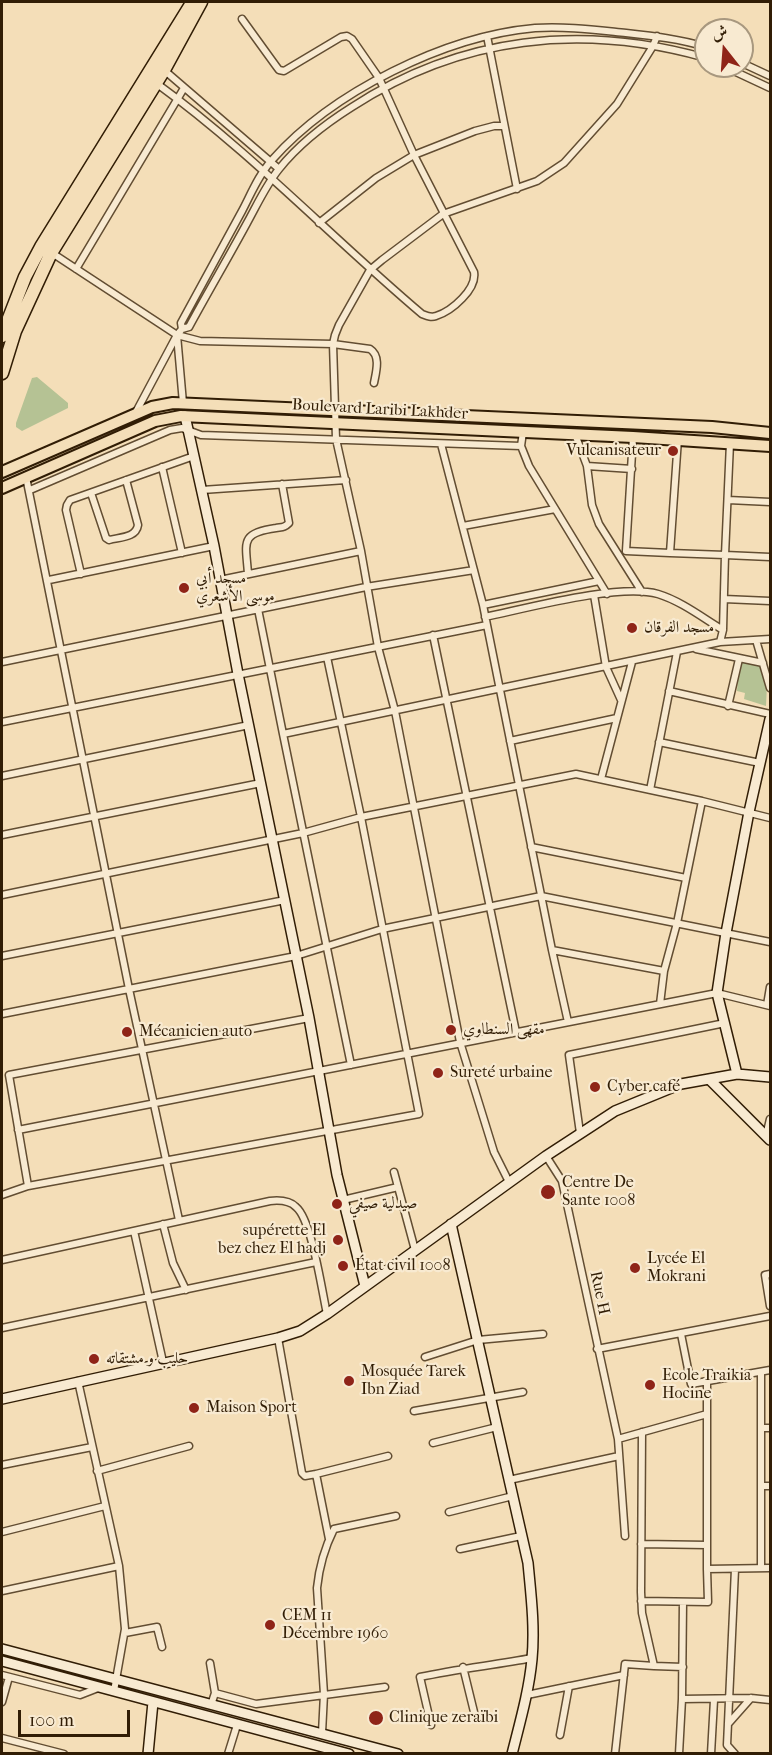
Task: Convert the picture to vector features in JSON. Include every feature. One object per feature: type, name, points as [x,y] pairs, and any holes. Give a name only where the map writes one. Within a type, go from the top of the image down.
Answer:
[{"type":"highway","points":[[2,370],[46,250],[192,2]]},
{"type":"highway","points":[[2,336],[25,278],[46,250],[156,83],[201,2]]},
{"type":"main road","name":"Boulevard Laribi Lakhder","points":[[2,472],[163,404],[183,403],[712,427],[771,433]]},
{"type":"main road","name":"Boulevard Laribi Lakhder","points":[[2,488],[155,422],[174,416],[576,434],[771,446]]},
{"type":"street","points":[[156,83],[264,171],[370,270],[422,314],[430,317],[437,316],[453,306],[471,288],[475,279],[474,272],[414,155],[379,78],[352,39],[347,36],[331,42],[290,69],[279,70],[242,19]]},
{"type":"street","points":[[134,415],[264,171],[297,136],[333,106],[379,78],[421,59],[487,36],[547,28],[581,28],[657,36],[694,44]]},
{"type":"street","points":[[487,36],[517,189]]},
{"type":"street","points":[[508,1182],[494,1152],[460,1042],[395,711],[378,647],[361,551],[336,439],[334,335],[370,270],[443,214],[537,181],[564,163],[617,104],[657,36]]},
{"type":"street","points":[[182,328],[189,327],[279,169],[308,139],[331,121],[384,88],[436,64],[490,47],[536,40],[595,39],[653,46],[694,55]]},
{"type":"street","points":[[754,68],[771,76]]},
{"type":"street","points":[[164,70],[279,169]]},
{"type":"street","points":[[749,78],[771,88]]},
{"type":"street","points":[[76,269],[184,88]]},
{"type":"street","points":[[319,223],[376,178],[414,155],[475,131],[504,126]]},
{"type":"street","points":[[46,250],[177,335],[200,341],[333,344],[370,349],[375,352],[377,358],[374,383]]},
{"type":"street","points":[[177,335],[183,403]]},
{"type":"street","points":[[185,416],[214,546],[309,1018],[337,1175],[365,1286]]},
{"type":"street","points":[[30,490],[178,428],[188,429],[201,435],[521,446]]},
{"type":"street","points":[[523,432],[521,446],[529,466],[607,594]]},
{"type":"street","points":[[576,434],[587,466],[592,505],[599,524],[642,592]]},
{"type":"street","points":[[633,437],[626,550],[771,557]]},
{"type":"street","points":[[670,553],[678,440]]},
{"type":"street","points":[[720,642],[723,630],[730,442]]},
{"type":"street","points":[[441,444],[483,605],[568,1022]]},
{"type":"street","points":[[81,574],[66,510],[70,500],[194,456]]},
{"type":"street","points":[[587,466],[632,469]]},
{"type":"street","points":[[162,467],[182,553]]},
{"type":"street","points":[[26,477],[49,580],[129,989],[179,1220]]},
{"type":"street","points":[[91,493],[106,538],[109,540],[133,535],[138,525],[126,480]]},
{"type":"street","points":[[202,490],[346,480]]},
{"type":"street","points":[[248,574],[246,542],[251,534],[258,530],[285,527],[289,523],[282,484]]},
{"type":"street","points":[[729,500],[771,502]]},
{"type":"street","points":[[463,526],[555,509]]},
{"type":"street","points":[[49,580],[214,546]]},
{"type":"street","points":[[220,580],[361,551]]},
{"type":"street","points":[[2,663],[366,587],[474,570]]},
{"type":"street","points":[[483,605],[599,581]]},
{"type":"street","points":[[485,617],[594,595],[642,592],[659,595],[723,630]]},
{"type":"street","points":[[594,595],[606,667],[622,700]]},
{"type":"street","points":[[724,599],[771,601]]},
{"type":"street","points":[[258,609],[351,1065]]},
{"type":"street","points":[[2,722],[487,625]]},
{"type":"street","points":[[433,635],[516,1032]]},
{"type":"street","points":[[283,734],[720,642],[771,639]]},
{"type":"street","points":[[756,640],[771,688]]},
{"type":"street","points":[[693,648],[763,663]]},
{"type":"street","points":[[650,790],[677,652]]},
{"type":"street","points":[[2,1195],[28,1186],[419,1114],[327,657]]},
{"type":"street","points":[[728,706],[739,659]]},
{"type":"street","points":[[601,780],[632,662]]},
{"type":"street","points":[[669,692],[771,714]]},
{"type":"street","points":[[510,741],[617,718]]},
{"type":"street","points":[[737,1074],[717,993],[749,812],[771,719]]},
{"type":"street","points":[[2,776],[249,725]]},
{"type":"street","points":[[659,742],[760,762]]},
{"type":"street","points":[[2,895],[272,840],[361,817],[576,774],[771,818]]},
{"type":"street","points":[[2,835],[261,783]]},
{"type":"street","points":[[660,1004],[664,971],[677,923],[702,801]]},
{"type":"street","points":[[531,846],[686,878]]},
{"type":"street","points":[[2,1014],[296,956],[382,929],[541,896],[771,942]]},
{"type":"street","points":[[2,956],[285,900]]},
{"type":"street","points":[[552,950],[664,971]]},
{"type":"street","points":[[18,1130],[717,993],[769,1006],[771,987]]},
{"type":"street","points":[[28,1186],[9,1075],[309,1018]]},
{"type":"street","points":[[580,1133],[569,1056],[725,1023]]},
{"type":"street","points":[[2,1399],[278,1338],[300,1331],[327,1314],[508,1182],[615,1111],[681,1084],[737,1074],[771,1077]]},
{"type":"street","points":[[709,1079],[768,1138]]},
{"type":"street","points":[[768,1138],[771,1119]]},
{"type":"street","name":"Rue H","points":[[546,1156],[562,1181],[618,1439],[626,1536]]},
{"type":"street","points":[[394,1172],[414,1250]]},
{"type":"street","points":[[343,1200],[398,1187]]},
{"type":"street","points":[[2,1260],[270,1201],[286,1201],[296,1207],[304,1217],[327,1314]]},
{"type":"street","points":[[163,1224],[173,1263],[186,1290]]},
{"type":"street","points":[[451,1224],[528,1563],[533,1609],[532,1658],[527,1695],[512,1754]]},
{"type":"street","points":[[134,1231],[163,1362]]},
{"type":"street","points":[[2,1328],[316,1262]]},
{"type":"street","points":[[771,1274],[765,1275],[771,1306]]},
{"type":"street","points":[[597,1349],[771,1316]]},
{"type":"street","points":[[425,1357],[478,1340],[543,1334]]},
{"type":"street","points":[[681,1334],[691,1384],[771,1370]]},
{"type":"street","points":[[278,1338],[302,1473],[305,1476],[316,1474],[388,1455]]},
{"type":"street","points":[[761,1372],[761,1568]]},
{"type":"street","points":[[78,1381],[119,1566],[125,1633],[114,1691]]},
{"type":"street","points":[[641,1600],[708,1602],[707,1382]]},
{"type":"street","points":[[414,1411],[523,1392]]},
{"type":"street","points":[[618,1439],[707,1414]]},
{"type":"street","points":[[433,1443],[497,1427]]},
{"type":"street","points":[[761,1428],[771,1428]]},
{"type":"street","points":[[642,1432],[641,1600],[654,1666]]},
{"type":"street","points":[[97,1471],[189,1446]]},
{"type":"street","points":[[2,1465],[92,1447]]},
{"type":"street","points":[[509,1479],[619,1456]]},
{"type":"street","points":[[316,1474],[329,1540]]},
{"type":"street","points":[[761,1486],[771,1486]]},
{"type":"street","points":[[449,1512],[513,1496]]},
{"type":"street","points":[[2,1532],[105,1506]]},
{"type":"street","points":[[322,1733],[324,1694],[317,1588],[318,1574],[329,1540],[334,1529],[342,1526],[396,1516]]},
{"type":"street","points":[[460,1549],[521,1536]]},
{"type":"street","points":[[641,1544],[707,1545]]},
{"type":"street","points":[[2,1591],[119,1566]]},
{"type":"street","points":[[707,1569],[771,1568]]},
{"type":"street","points":[[735,1569],[727,1745],[735,1754]]},
{"type":"street","points":[[680,1754],[683,1602]]},
{"type":"street","points":[[125,1633],[157,1627],[162,1647]]},
{"type":"street","points":[[2,1649],[398,1754]]},
{"type":"street","points":[[431,1725],[420,1677],[463,1667],[532,1658]]},
{"type":"street","points":[[2,1661],[349,1754]]},
{"type":"street","points":[[210,1663],[214,1693],[211,1705]]},
{"type":"street","points":[[615,1754],[625,1664],[682,1667]]},
{"type":"street","points":[[463,1667],[475,1716]]},
{"type":"street","points":[[527,1695],[624,1674]]},
{"type":"street","points":[[2,1702],[5,1676],[80,1695],[98,1688]]},
{"type":"street","points":[[560,1735],[569,1686]]},
{"type":"street","points":[[214,1693],[256,1704],[385,1687]]},
{"type":"street","points":[[728,1724],[751,1698]]},
{"type":"street","points":[[682,1699],[771,1700]]},
{"type":"street","points":[[711,1754],[714,1700]]},
{"type":"street","points":[[148,1754],[153,1702]]},
{"type":"street","points":[[250,1714],[256,1704]]},
{"type":"street","points":[[228,1754],[237,1725]]},
{"type":"street","points":[[2,1738],[64,1754]]},
{"type":"street","points":[[30,1745],[32,1754]]},
{"type":"green space","points":[[37,377],[68,403],[68,408],[22,431],[16,427],[16,423],[32,378]]},
{"type":"green space","points":[[743,662],[760,664],[767,685],[766,706],[744,699],[745,693],[737,691],[739,665]]},
{"type":"place","name":"Vulcanisateur","points":[[673,451]]},
{"type":"place","name":"مسجد أبي موسى الأشعري","points":[[184,588]]},
{"type":"place","name":"مسجد الفرقان","points":[[632,628]]},
{"type":"place","name":"مقهى السنطاوي","points":[[451,1030]]},
{"type":"place","name":"Mécanicien auto","points":[[127,1032]]},
{"type":"place","name":"Sureté urbaine","points":[[438,1073]]},
{"type":"place","name":"Cyber café","points":[[595,1087]]},
{"type":"place","name":"Centre De Sante 1008","points":[[548,1192]]},
{"type":"place","name":"صيدلية صيفي","points":[[337,1204]]},
{"type":"place","name":"supérette El bez chez El hadj","points":[[338,1240]]},
{"type":"place","name":"État civil 1008","points":[[343,1266]]},
{"type":"place","name":"Lycée El Mokrani","points":[[635,1268]]},
{"type":"place","name":"حليب و مشتقاته","points":[[94,1359]]},
{"type":"place","name":"Mosquée Tarek Ibn Ziad","points":[[349,1381]]},
{"type":"place","name":"Ecole Traikia Hocine","points":[[650,1385]]},
{"type":"place","name":"Maison Sport","points":[[194,1408]]},
{"type":"place","name":"CEM 11 Décembre 1960","points":[[270,1625]]},
{"type":"place","name":"Clinique zeraïbi","points":[[376,1718]]}]
